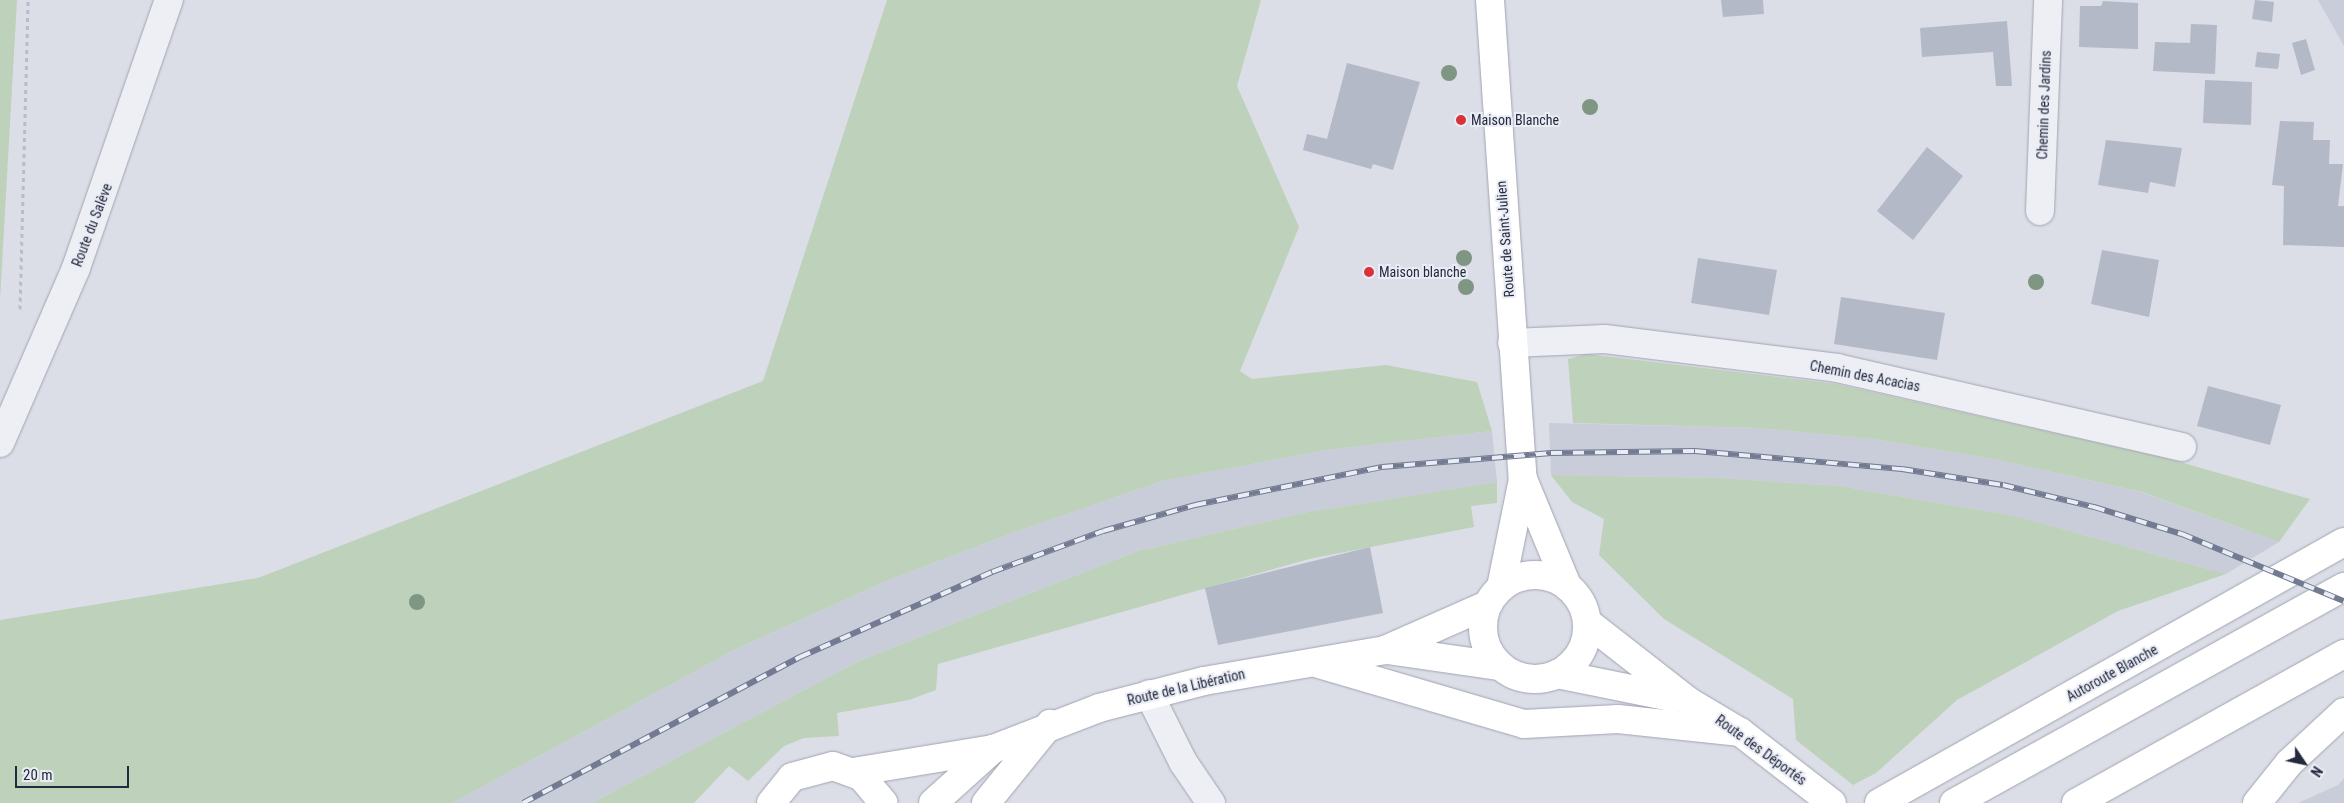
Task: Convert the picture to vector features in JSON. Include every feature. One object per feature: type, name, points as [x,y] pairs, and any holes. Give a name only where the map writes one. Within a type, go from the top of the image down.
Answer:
[{"type":"main road","name":"Route de Saint-Julien","points":[[1490,0],[1512,342],[1523,479],[1567,585]]},
{"type":"main road","name":"Route de Saint-Julien","points":[[1494,596],[1523,479]]},
{"type":"main road","name":"Autoroute Blanche","points":[[1879,803],[2344,542]]},
{"type":"main road","points":[[1534,574],[1567,585],[1583,605],[1587,622],[1580,652],[1557,674],[1527,679],[1500,666],[1483,638],[1494,596],[1534,574]]},
{"type":"main road","points":[[1954,803],[2344,587]]},
{"type":"main road","name":"Route de la Libération","points":[[854,772],[993,748],[1050,724],[1149,694],[1312,662],[1385,650],[1494,596]]},
{"type":"main road","name":"Route des Déportés","points":[[1587,622],[1688,701],[1740,732],[1772,754],[1832,803]]},
{"type":"main road","name":"Route de la Libération","points":[[1385,650],[1500,666]]},
{"type":"main road","points":[[2076,803],[2344,654]]},
{"type":"main road","points":[[1312,662],[1524,724],[1627,720],[1740,732]]},
{"type":"main road","name":"Route des Déportés","points":[[1557,674],[1688,701]]},
{"type":"main road","points":[[2257,803],[2289,763],[2344,712]]},
{"type":"main road","points":[[986,803],[1050,724]]},
{"type":"main road","name":"Route de la Libération","points":[[933,803],[993,748]]},
{"type":"main road","name":"Route de la Libération","points":[[771,803],[784,784],[802,772],[828,766],[854,772],[868,781],[884,803]]},
{"type":"street","name":"Route du Salève","points":[[0,443],[82,252],[169,0]]},
{"type":"street","name":"Chemin des Jardins","points":[[2040,211],[2048,0]]},
{"type":"street","name":"Chemin des Acacias","points":[[1512,342],[1605,339],[1837,368],[2182,447]]},
{"type":"street","points":[[1149,694],[1183,762],[1211,803]]},
{"type":"path","points":[[20,314],[28,0]]},
{"type":"shaded area","points":[[2318,0],[2344,0],[2344,46]]},
{"type":"shaded area","points":[[1549,423],[1759,428],[1873,439],[1998,460],[2141,492],[2279,542],[2226,574],[2015,516],[1840,486],[1719,478],[1551,475]]},
{"type":"shaded area","points":[[1492,431],[1497,482],[1308,512],[1138,551],[859,661],[592,803],[452,803],[738,648],[886,581],[1012,533],[1162,481],[1326,450]]},
{"type":"shaded area","points":[[2344,778],[2344,803],[2298,803],[2338,785]]},
{"type":"green space","points":[[0,0],[17,0],[0,300]]},
{"type":"green space","points":[[887,0],[1261,0],[1237,86],[1299,227],[1240,371],[1252,379],[1386,365],[1477,382],[1492,431],[1326,450],[1162,481],[1012,533],[886,581],[738,648],[452,803],[0,803],[0,620],[258,578],[763,381]]},
{"type":"green space","points":[[1587,354],[1836,384],[2166,458],[2310,499],[2279,542],[2142,492],[1998,460],[1873,439],[1759,428],[1573,423],[1568,359]]},
{"type":"green space","points":[[1551,475],[1719,478],[1840,486],[2015,516],[2226,574],[2118,611],[1957,700],[1876,773],[1853,785],[1796,740],[1793,699],[1664,619],[1599,555],[1604,519],[1572,502]]},
{"type":"green space","points":[[1497,482],[1497,503],[1471,506],[1474,527],[1309,559],[938,664],[936,690],[909,700],[837,713],[839,736],[804,738],[784,746],[748,781],[729,766],[694,803],[592,803],[859,661],[1138,551],[1308,512]]},
{"type":"building","points":[[1721,0],[1763,0],[1764,14],[1723,17]]},
{"type":"building","points":[[2255,0],[2274,2],[2272,22],[2252,19]]},
{"type":"building","points":[[2103,1],[2138,3],[2138,49],[2079,47],[2080,6],[2101,6]]},
{"type":"building","points":[[2007,21],[2012,86],[1996,86],[1993,52],[1922,57],[1920,28]]},
{"type":"building","points":[[2191,24],[2217,25],[2215,74],[2153,71],[2155,42],[2190,43]]},
{"type":"building","points":[[2306,39],[2315,70],[2301,75],[2292,43]]},
{"type":"building","points":[[2257,52],[2280,54],[2278,69],[2255,67]]},
{"type":"building","points":[[1347,63],[1420,82],[1393,170],[1373,164],[1371,169],[1303,150],[1307,134],[1327,139]]},
{"type":"building","points":[[2205,80],[2252,82],[2251,125],[2203,123]]},
{"type":"building","points":[[2280,121],[2314,122],[2313,140],[2330,140],[2329,164],[2343,164],[2338,206],[2344,206],[2344,247],[2283,245],[2284,186],[2272,185]]},
{"type":"building","points":[[2106,140],[2182,148],[2175,187],[2150,182],[2148,193],[2098,185]]},
{"type":"building","points":[[1927,147],[1963,176],[1913,240],[1877,211]]},
{"type":"building","points":[[2102,250],[2159,260],[2149,317],[2091,304]]},
{"type":"building","points":[[1698,258],[1777,270],[1769,315],[1691,303]]},
{"type":"building","points":[[1841,297],[1945,313],[1937,360],[1834,344]]},
{"type":"building","points":[[2208,386],[2281,405],[2270,445],[2197,426]]},
{"type":"building","points":[[1370,547],[1383,613],[1218,645],[1205,588]]},
{"type":"railway","points":[[523,803],[800,657],[992,572],[1103,531],[1195,505],[1382,467],[1551,453],[1695,451],[1902,469],[2003,485],[2094,507],[2182,534],[2344,601]]},
{"type":"place","name":"Maison Blanche","points":[[1461,120]]},
{"type":"place","name":"Maison blanche","points":[[1369,272]]}]
